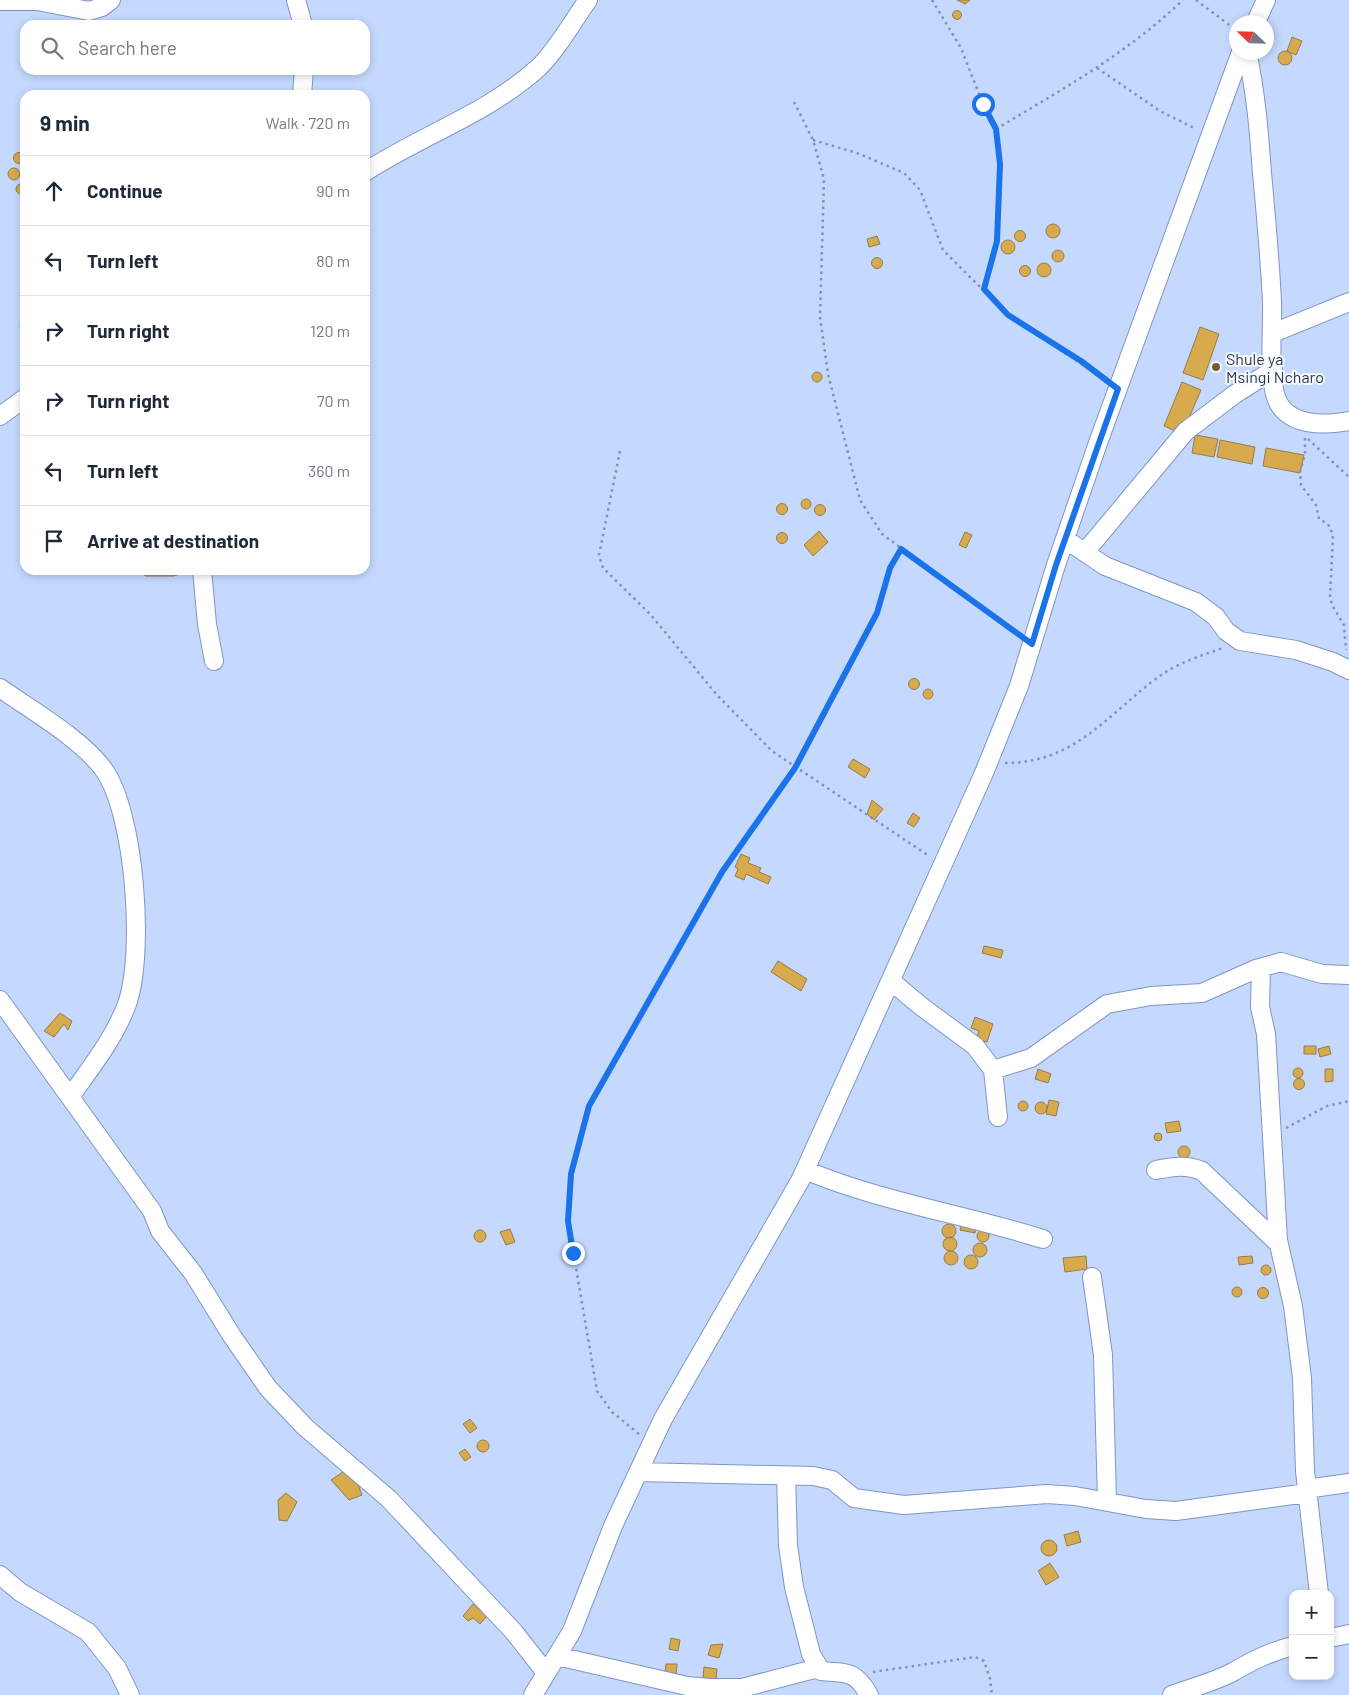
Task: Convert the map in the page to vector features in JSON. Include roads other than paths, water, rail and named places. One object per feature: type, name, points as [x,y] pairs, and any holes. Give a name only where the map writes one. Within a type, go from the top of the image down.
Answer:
[{"type":"street","points":[[9,1],[37,1],[89,10],[102,7],[111,0]]},
{"type":"street","points":[[296,0],[302,20]]},
{"type":"street","points":[[370,169],[473,114],[514,87],[540,66],[588,0]]},
{"type":"street","points":[[1259,15],[1266,0]]},
{"type":"street","points":[[533,1695],[572,1631],[613,1526],[663,1419],[804,1170],[988,763],[1018,686],[1065,539],[1118,389],[1238,60]]},
{"type":"street","points":[[1249,60],[1256,91],[1269,247],[1273,333],[1272,380],[1279,404],[1295,418],[1311,423],[1349,422]]},
{"type":"street","points":[[302,90],[304,75]]},
{"type":"street","points":[[1273,333],[1349,302]]},
{"type":"street","points":[[1085,552],[1186,431],[1235,394],[1273,370]]},
{"type":"street","points":[[0,416],[20,403]]},
{"type":"street","points":[[1065,539],[1113,569],[1196,602],[1216,617],[1226,631],[1240,641],[1296,650],[1333,662],[1348,670]]},
{"type":"street","points":[[202,575],[207,624],[214,660]]},
{"type":"street","points":[[0,688],[71,739],[103,769],[114,788],[129,850],[137,902],[134,962],[128,1002],[110,1042],[70,1097]]},
{"type":"street","points":[[993,1070],[1030,1058],[1106,1004],[1151,996],[1202,993],[1261,968],[1281,962],[1322,974],[1349,975]]},
{"type":"street","points":[[1261,968],[1260,1007],[1266,1034],[1279,1244],[1293,1306],[1302,1378],[1306,1491],[1318,1590]]},
{"type":"street","points":[[891,981],[922,1007],[975,1046],[993,1070],[998,1117]]},
{"type":"street","points":[[0,1000],[152,1211],[160,1231],[194,1273],[232,1336],[268,1388],[305,1427],[389,1499],[514,1632],[546,1673]]},
{"type":"street","points":[[1156,1170],[1192,1166],[1202,1171],[1279,1244]]},
{"type":"street","points":[[804,1170],[861,1191],[1043,1239]]},
{"type":"street","points":[[1092,1277],[1103,1355],[1107,1502]]},
{"type":"street","points":[[638,1472],[813,1476],[832,1480],[854,1498],[904,1505],[1020,1494],[1047,1494],[1146,1509],[1176,1511],[1349,1484]]},
{"type":"street","points":[[786,1476],[788,1545],[794,1587],[811,1654],[818,1668],[822,1671],[848,1672],[857,1678],[869,1695]]},
{"type":"street","points":[[0,1575],[20,1592],[88,1632],[118,1668],[130,1695]]},
{"type":"street","points":[[1334,1637],[1349,1634]]},
{"type":"street","points":[[1172,1695],[1230,1673],[1250,1661],[1273,1651],[1289,1647]]},
{"type":"street","points":[[557,1656],[686,1686],[710,1688],[742,1688],[818,1668]]},
{"type":"place","name":"Shule ya Msingi Ncharo","points":[[1216,367]]}]
